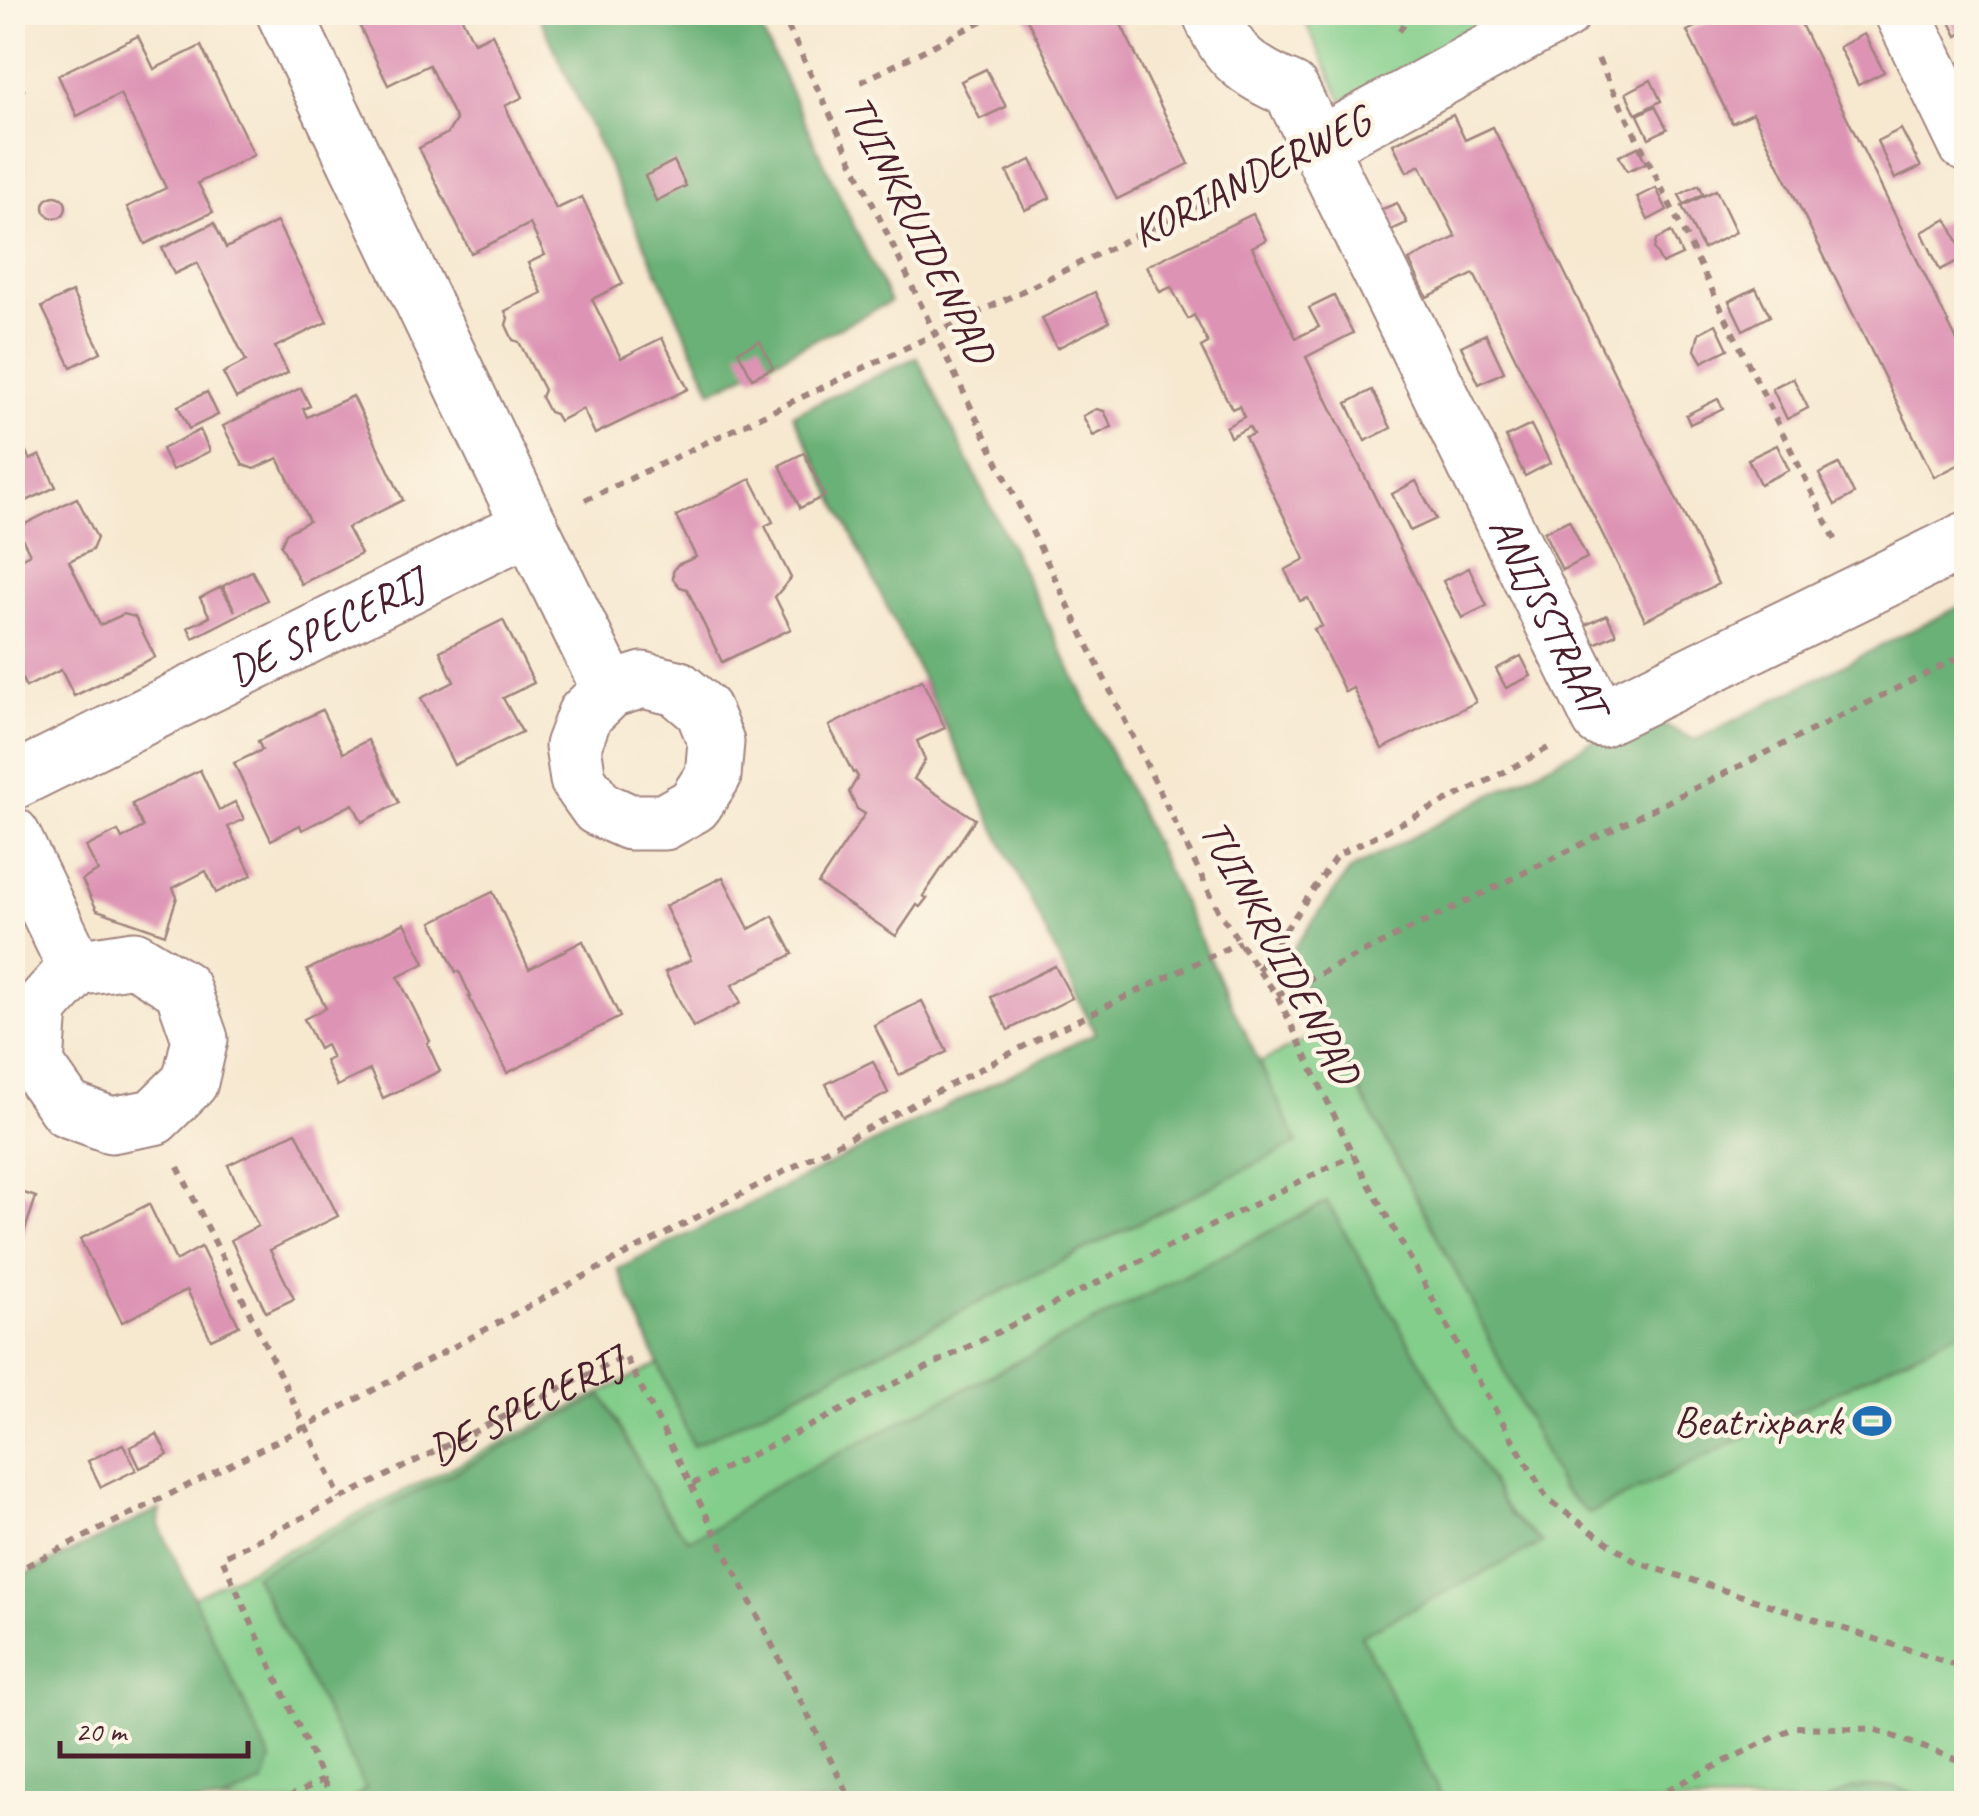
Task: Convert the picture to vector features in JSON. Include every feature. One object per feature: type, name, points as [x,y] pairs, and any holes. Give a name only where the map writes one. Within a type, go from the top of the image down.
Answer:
[{"type":"street","points":[[284,12],[610,690]]},
{"type":"street","name":"ANIJSSTRAAT","points":[[1210,12],[1217,31],[1237,60],[1262,78],[1290,90],[1600,719],[1966,540]]},
{"type":"street","points":[[1902,12],[1966,144]]},
{"type":"street","name":"KORIANDERWEG","points":[[1317,146],[1578,30]]},
{"type":"street","name":"DE SPECERIJ","points":[[12,782],[530,526]]},
{"type":"street","points":[[12,836],[76,968]]},
{"type":"street","points":[[134,959],[182,988],[200,1039],[190,1082],[154,1116],[111,1125],[67,1109],[36,1065],[40,1008],[76,968],[134,959]]},
{"type":"path","name":"TUINKRUIDENPAD","points":[[781,12],[1218,910],[1278,994],[1352,1156],[1548,1500],[1636,1562],[1966,1668]]},
{"type":"path","points":[[861,82],[1000,12]]},
{"type":"path","points":[[1578,30],[1861,591]]},
{"type":"path","name":"KORIANDERWEG","points":[[935,334],[1317,146]]},
{"type":"path","points":[[530,526],[935,334]]},
{"type":"path","points":[[1278,994],[1966,654]]},
{"type":"path","points":[[1258,970],[1337,855],[1494,778],[1600,719]]},
{"type":"path","points":[[12,1572],[305,1427],[1034,1041],[1240,942]]},
{"type":"path","points":[[154,1116],[341,1499]]},
{"type":"path","points":[[853,1804],[691,1485],[1352,1156]]},
{"type":"path","name":"DE SPECERIJ","points":[[323,1780],[222,1558],[625,1356],[691,1485]]},
{"type":"path","points":[[1638,1804],[1795,1727],[1874,1729],[1966,1763]]},
{"type":"path","points":[[274,1804],[323,1780],[335,1804]]},
{"type":"green space","points":[[538,13],[753,13],[890,302],[712,391]]},
{"type":"green space","points":[[1301,13],[1517,13],[1343,102]]},
{"type":"green space","points":[[917,357],[1298,1143],[693,1446],[618,1269],[1095,1033],[793,414]]},
{"type":"green space","points":[[1966,603],[1966,1328],[1589,1514],[1561,1488],[1469,1297],[1288,956],[1350,870],[1642,715],[1695,740]]},
{"type":"green space","name":"Beatrixpark","points":[[1966,709],[1966,1803],[13,1803],[12,1688]]},
{"type":"green space","points":[[1327,1202],[1510,1515],[1543,1543],[1361,1635],[1445,1803],[346,1803],[366,1789],[254,1575],[603,1396],[665,1511],[688,1539],[718,1526],[760,1494]]},
{"type":"green space","points":[[160,1509],[159,1525],[271,1760],[264,1783],[221,1803],[13,1803],[13,1580]]},
{"type":"green space","points":[[1895,1787],[1941,1803],[1823,1803],[1853,1788]]},
{"type":"building","points":[[353,12],[459,12],[474,42],[492,34],[523,97],[505,106],[556,209],[582,197],[623,284],[592,299],[621,358],[662,338],[688,389],[595,434],[583,409],[559,421],[549,412],[541,397],[544,390],[506,325],[505,311],[542,293],[528,263],[545,255],[530,224],[471,253],[419,148],[448,133],[456,120],[429,65],[388,85]]},
{"type":"building","points":[[1115,12],[1189,164],[1117,199],[1025,15]]},
{"type":"building","points":[[1725,12],[1795,12],[1966,359],[1966,461],[1934,477],[1753,113],[1732,123],[1687,31]]},
{"type":"building","points":[[1945,12],[1966,12],[1966,31],[1957,36]]},
{"type":"building","points":[[1864,34],[1884,72],[1858,85],[1839,47]]},
{"type":"building","points":[[138,36],[154,69],[201,46],[254,155],[198,183],[213,212],[145,244],[127,207],[166,188],[120,94],[77,116],[58,75]]},
{"type":"building","points":[[12,67],[24,90],[12,95]]},
{"type":"building","points":[[986,69],[1006,107],[980,119],[961,81]]},
{"type":"building","points":[[1651,80],[1661,101],[1636,114],[1626,93]]},
{"type":"building","points":[[1655,106],[1667,129],[1649,138],[1638,115]]},
{"type":"building","points":[[1453,115],[1465,140],[1493,127],[1718,584],[1645,620],[1474,274],[1427,297],[1409,260],[1456,237],[1420,165],[1407,172],[1393,144]]},
{"type":"building","points":[[1901,129],[1921,167],[1895,179],[1877,141]]},
{"type":"building","points":[[1638,147],[1646,163],[1627,171],[1619,156]]},
{"type":"building","points":[[1031,160],[1050,198],[1025,210],[1007,172]]},
{"type":"building","points":[[674,161],[686,186],[656,201],[645,176]]},
{"type":"building","points":[[1699,185],[1703,194],[1684,204],[1679,195]]},
{"type":"building","points":[[1656,188],[1667,210],[1648,220],[1637,197]]},
{"type":"building","points":[[1716,190],[1736,232],[1703,249],[1682,206]]},
{"type":"building","points":[[51,196],[59,196],[66,207],[59,218],[51,218],[44,211],[44,203]]},
{"type":"building","points":[[1397,203],[1407,223],[1385,233],[1375,212]]},
{"type":"building","points":[[1253,214],[1266,240],[1252,247],[1296,338],[1319,327],[1309,308],[1334,296],[1353,333],[1306,357],[1476,702],[1382,749],[1353,688],[1345,692],[1314,629],[1322,626],[1308,598],[1300,601],[1285,570],[1305,559],[1245,437],[1253,434],[1249,427],[1230,437],[1226,427],[1244,417],[1239,406],[1232,409],[1216,378],[1201,347],[1208,343],[1194,315],[1188,319],[1171,287],[1160,292],[1147,266]]},
{"type":"building","points":[[1947,219],[1965,257],[1940,270],[1922,232]]},
{"type":"building","points":[[277,222],[327,322],[275,347],[288,373],[236,398],[223,373],[246,361],[222,312],[197,263],[174,274],[162,248],[214,223],[226,248]]},
{"type":"building","points":[[1671,232],[1682,255],[1662,264],[1654,249],[1656,240]]},
{"type":"building","points":[[1756,288],[1770,316],[1743,330],[1729,301]]},
{"type":"building","points":[[72,292],[101,352],[71,367],[42,307]]},
{"type":"building","points":[[1095,292],[1109,322],[1057,348],[1042,318]]},
{"type":"building","points":[[1716,324],[1728,349],[1702,362],[1695,350],[1699,333]]},
{"type":"building","points":[[1486,334],[1504,372],[1479,384],[1461,346]]},
{"type":"building","points":[[760,341],[773,368],[752,378],[738,351]]},
{"type":"building","points":[[1793,378],[1808,408],[1787,419],[1772,388]]},
{"type":"building","points":[[301,388],[310,406],[303,409],[307,417],[353,396],[403,500],[347,528],[361,554],[301,584],[281,545],[286,533],[309,521],[278,458],[254,469],[243,465],[223,426]]},
{"type":"building","points":[[1372,390],[1391,428],[1365,441],[1347,403]]},
{"type":"building","points":[[207,392],[218,415],[189,429],[178,406]]},
{"type":"building","points":[[1718,399],[1723,408],[1690,424],[1686,415]]},
{"type":"building","points":[[1096,409],[1104,411],[1112,427],[1093,436],[1083,416]]},
{"type":"building","points":[[12,423],[30,460],[40,455],[56,487],[12,508]]},
{"type":"building","points":[[1531,425],[1550,463],[1525,476],[1506,437]]},
{"type":"building","points":[[200,430],[210,451],[172,470],[162,449]]},
{"type":"building","points":[[1777,445],[1789,470],[1760,484],[1748,459]]},
{"type":"building","points":[[804,453],[825,496],[800,508],[780,465]]},
{"type":"building","points":[[1839,464],[1854,494],[1835,505],[1819,474]]},
{"type":"building","points":[[751,479],[773,522],[765,526],[791,578],[775,597],[791,629],[722,662],[687,589],[673,579],[677,565],[696,557],[676,516]]},
{"type":"building","points":[[1416,481],[1436,519],[1410,531],[1392,494]]},
{"type":"building","points":[[77,498],[97,538],[92,550],[69,561],[100,625],[124,614],[135,617],[155,657],[74,696],[61,670],[26,687],[12,660],[12,563],[30,554],[17,528]]},
{"type":"building","points":[[1569,520],[1587,558],[1562,570],[1544,532]]},
{"type":"building","points":[[1469,568],[1487,606],[1462,618],[1443,581]]},
{"type":"building","points":[[252,571],[267,600],[193,638],[188,627],[210,617],[200,598],[221,587],[235,611],[223,586]]},
{"type":"building","points":[[1607,615],[1616,634],[1590,646],[1581,627]]},
{"type":"building","points":[[503,620],[534,683],[503,698],[522,732],[454,765],[421,698],[454,682],[440,651]]},
{"type":"building","points":[[1521,656],[1531,676],[1506,688],[1496,669]]},
{"type":"building","points":[[922,680],[945,728],[917,741],[925,760],[914,779],[975,819],[923,896],[927,898],[920,907],[917,905],[896,936],[818,884],[865,814],[857,809],[849,792],[858,777],[829,726]]},
{"type":"building","points":[[322,710],[343,753],[368,740],[399,803],[362,822],[353,804],[302,830],[300,825],[271,840],[234,763],[262,750],[258,741]]},
{"type":"building","points":[[200,770],[219,810],[235,802],[244,819],[228,827],[252,875],[216,893],[206,871],[173,888],[177,897],[165,934],[97,910],[82,880],[98,871],[86,847],[118,831],[122,839],[143,827],[132,804]]},
{"type":"building","points":[[723,877],[749,929],[773,916],[793,954],[732,985],[741,1003],[693,1027],[665,972],[691,960],[665,906]]},
{"type":"building","points":[[493,892],[529,969],[583,941],[620,1017],[507,1073],[432,922]]},
{"type":"building","points":[[405,923],[425,963],[398,977],[430,1041],[427,1043],[440,1071],[383,1098],[370,1070],[337,1086],[325,1061],[332,1058],[326,1045],[319,1049],[304,1019],[326,1008],[307,970]]},
{"type":"building","points":[[1055,966],[1072,998],[1008,1030],[991,997]]},
{"type":"building","points":[[922,1001],[947,1052],[899,1075],[874,1025]]},
{"type":"building","points":[[873,1061],[888,1093],[843,1117],[826,1084]]},
{"type":"building","points":[[296,1132],[338,1216],[270,1250],[294,1299],[266,1312],[231,1240],[258,1226],[228,1165]]},
{"type":"building","points":[[12,1189],[36,1197],[13,1266],[12,1266]]},
{"type":"building","points":[[149,1204],[176,1261],[201,1247],[239,1326],[211,1339],[187,1290],[122,1322],[80,1239]]},
{"type":"building","points":[[157,1434],[168,1455],[140,1468],[130,1447]]},
{"type":"building","points":[[123,1444],[136,1470],[101,1487],[88,1461]]},
{"type":"place","name":"Beatrixpark","points":[[1872,1421]]}]
